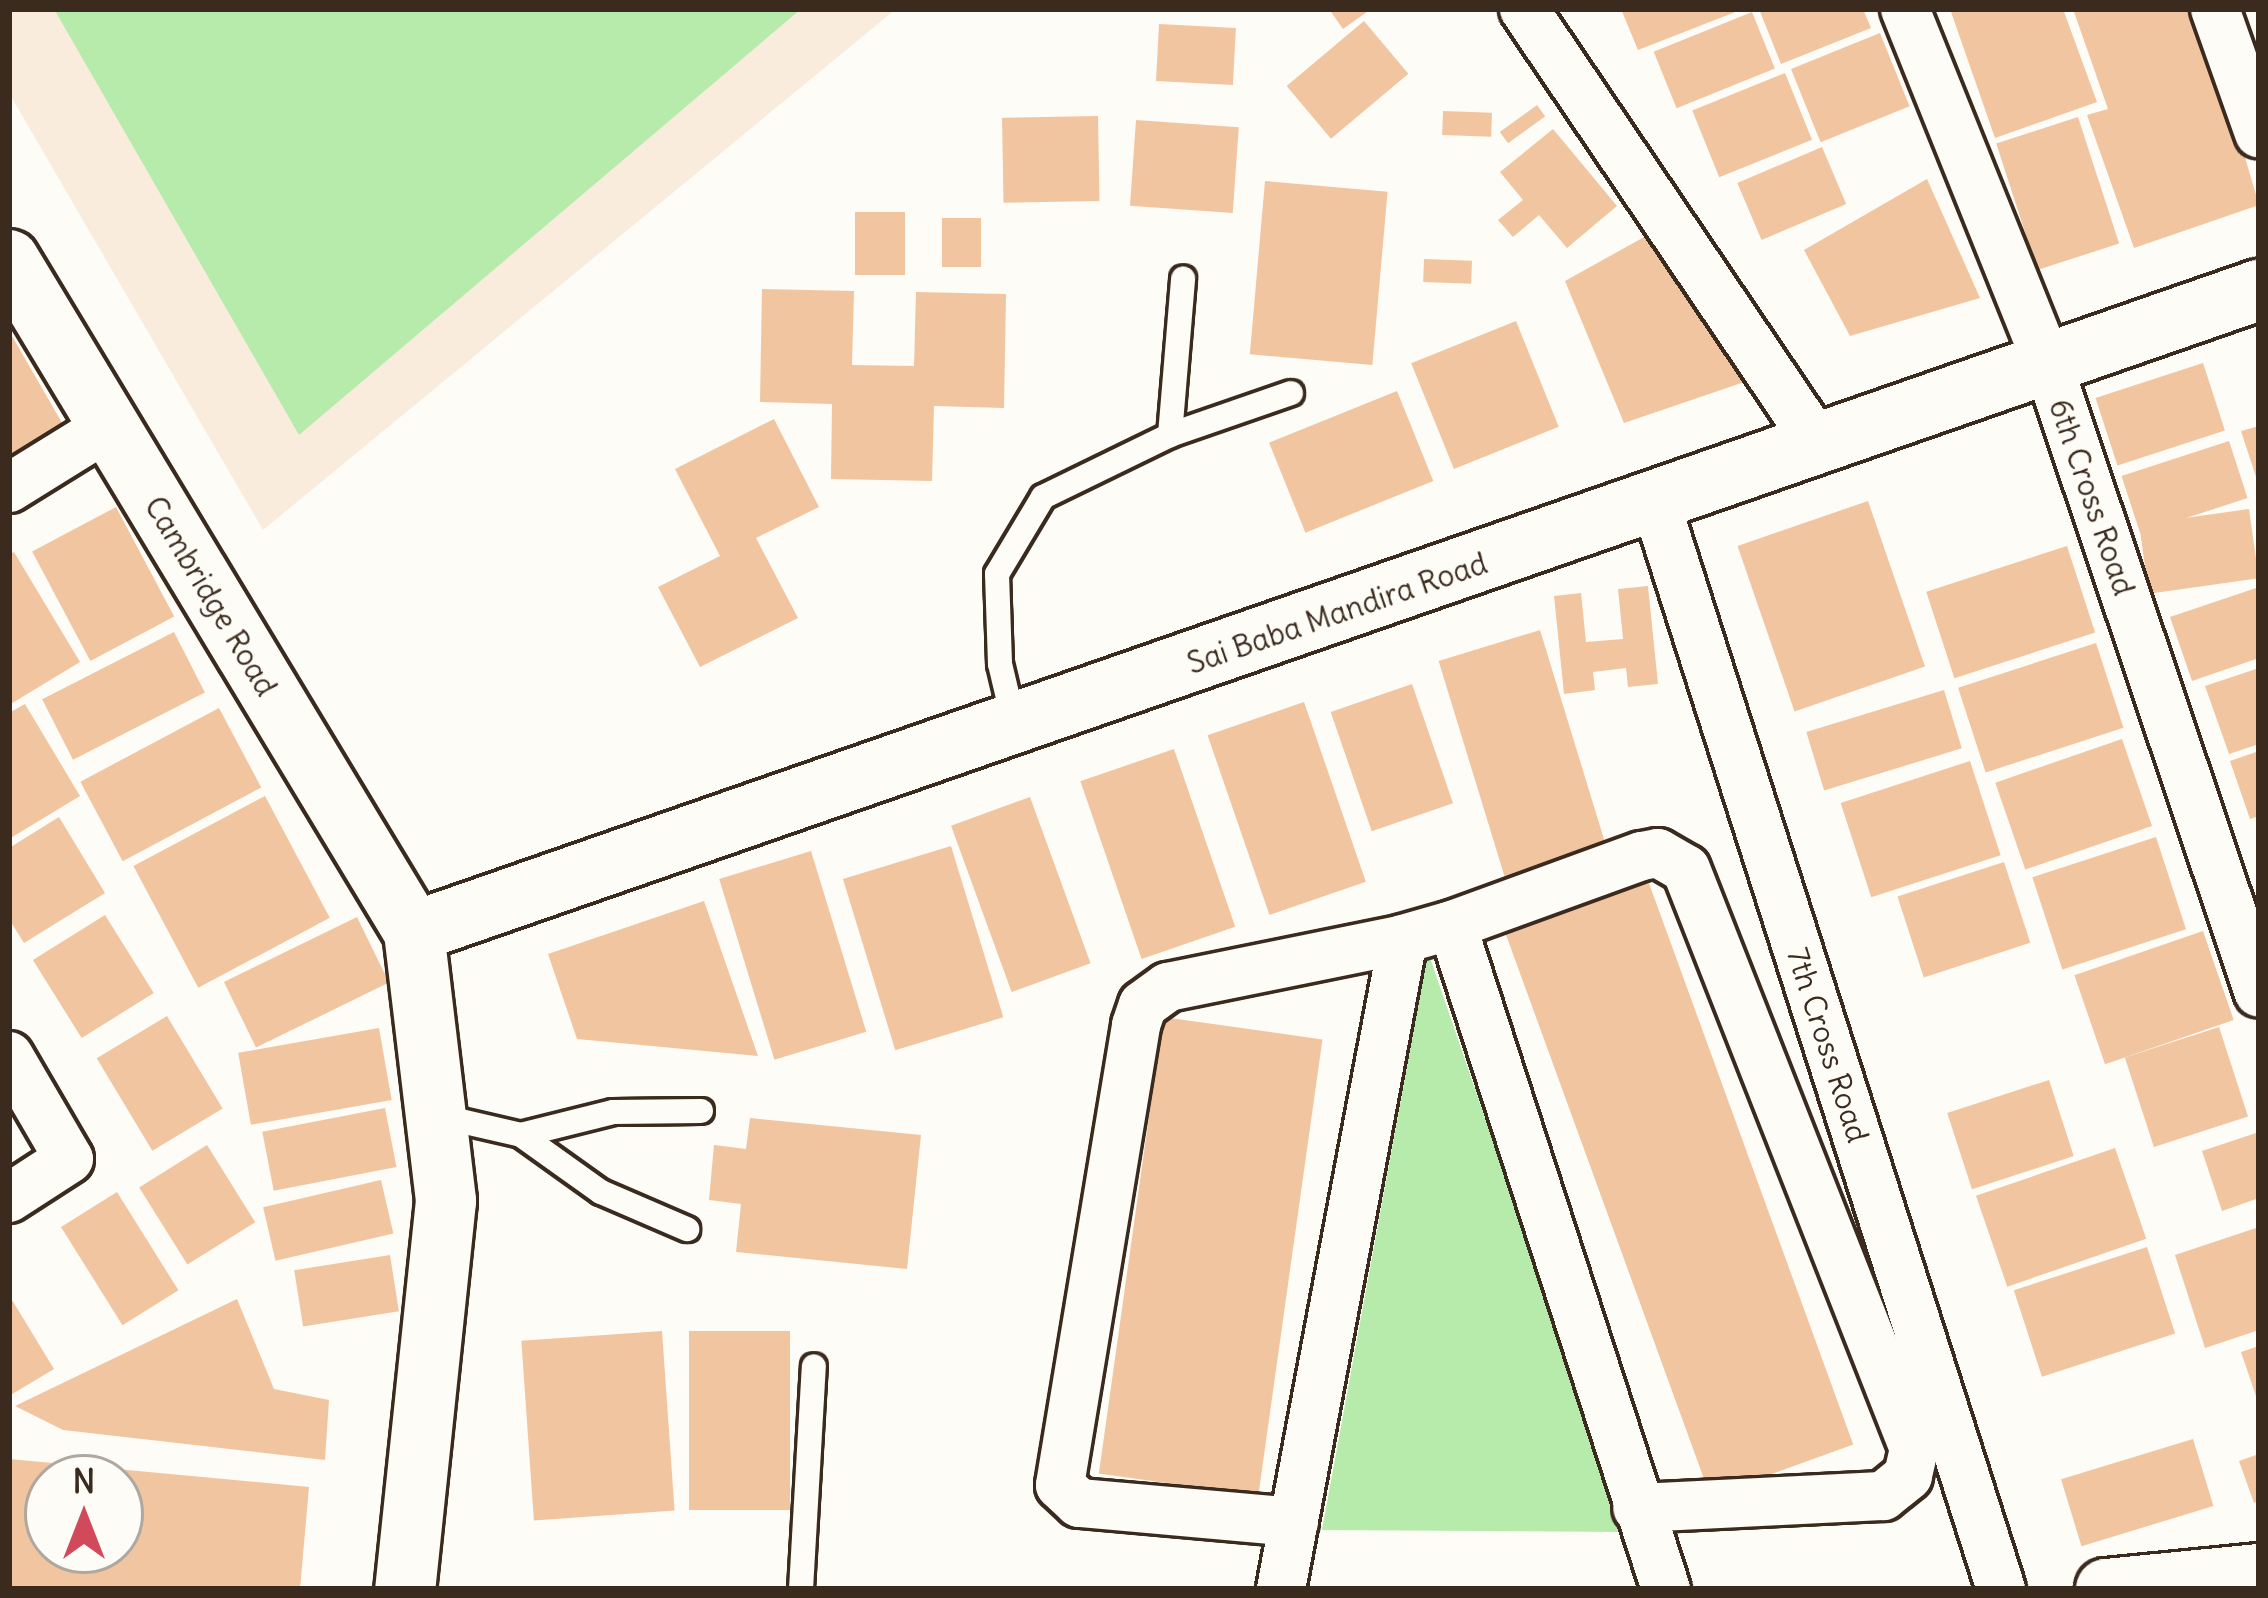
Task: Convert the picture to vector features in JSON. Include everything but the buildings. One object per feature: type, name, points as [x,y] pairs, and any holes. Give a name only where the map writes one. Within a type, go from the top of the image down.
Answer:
[{"type":"street","points":[[1524,9],[1818,444]]},
{"type":"street","name":"6th Cross Road","points":[[1905,9],[2048,364],[2259,993]]},
{"type":"street","points":[[2215,9],[2259,134]]},
{"type":"street","name":"Cambridge Road","points":[[9,260],[414,932]]},
{"type":"street","name":"Sai Baba Mandira Road","points":[[414,932],[2259,290]]},
{"type":"street","points":[[9,488],[109,426]]},
{"type":"street","name":"7th Cross Road","points":[[1655,501],[2001,1589]]},
{"type":"street","points":[[1294,1522],[1079,1503],[1060,1485],[1143,1005],[1168,987],[1452,926],[1658,853],[1686,869],[1914,1449],[1908,1476],[1883,1496],[1637,1508]]},
{"type":"street","points":[[1452,926],[1666,1589]]},
{"type":"street","points":[[405,1589],[446,1201],[414,932]]},
{"type":"street","points":[[1281,1589],[1403,939]]},
{"type":"street","points":[[9,1056],[70,1159],[9,1198]]},
{"type":"street","points":[[2106,1589],[2259,1574]]},
{"type":"lane","points":[[1170,435],[1183,279]]},
{"type":"lane","points":[[1015,726],[1000,664],[997,574],[1043,497],[1170,435],[1291,393]]},
{"type":"lane","points":[[521,1136],[613,1112],[701,1111]]},
{"type":"lane","points":[[436,1115],[521,1136],[601,1192],[655,1222],[687,1229]]},
{"type":"lane","points":[[801,1589],[814,1366]]},
{"type":"shaded area","points":[[9,9],[896,9],[263,530],[9,93]]},
{"type":"green space","points":[[54,9],[801,9],[299,435]]},
{"type":"green space","points":[[1428,952],[1627,1532],[1322,1530]]}]
